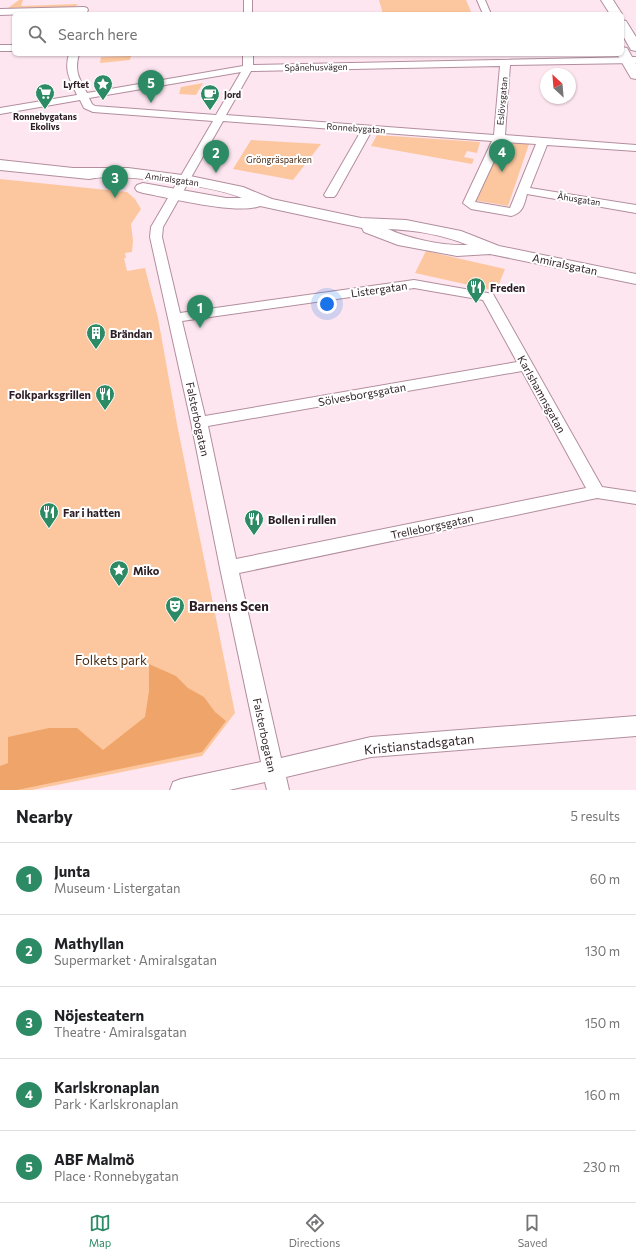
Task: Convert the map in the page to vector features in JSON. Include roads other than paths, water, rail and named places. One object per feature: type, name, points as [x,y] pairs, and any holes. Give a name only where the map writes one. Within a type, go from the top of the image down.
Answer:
[{"type":"main road","points":[[607,0],[615,12]]},
{"type":"main road","points":[[624,27],[636,47]]},
{"type":"main road","points":[[628,57],[636,75]]},
{"type":"main road","name":"Amiralsgatan","points":[[0,165],[75,172],[125,185],[180,187],[226,203],[267,203],[361,223],[398,240],[457,251],[494,250],[636,279]]},
{"type":"street","points":[[0,12],[84,12],[87,0]]},
{"type":"street","points":[[248,0],[248,12]]},
{"type":"street","points":[[481,0],[486,12]]},
{"type":"street","points":[[0,48],[12,48]]},
{"type":"street","points":[[74,56],[71,68],[83,96]]},
{"type":"street","points":[[248,56],[248,68]]},
{"type":"street","name":"Spånehusvägen","points":[[0,111],[248,68],[628,57]]},
{"type":"street","name":"Eslövsgatan","points":[[499,138],[508,60]]},
{"type":"street","name":"Falsterbogatan","points":[[248,68],[157,227],[156,237],[199,422],[229,568],[278,790]]},
{"type":"street","name":"Ronnebygatan","points":[[83,96],[88,106],[93,109],[636,148]]},
{"type":"street","points":[[330,195],[368,129]]},
{"type":"street","points":[[499,138],[469,202],[475,206],[511,212],[516,210],[543,141]]},
{"type":"street","name":"Åhusgatan","points":[[523,190],[636,209]]},
{"type":"street","name":"Listergatan","points":[[175,318],[414,284],[488,297]]},
{"type":"street","name":"Karlshamnsgatan","points":[[488,297],[597,492]]},
{"type":"street","name":"Sölvesborgsgatan","points":[[199,422],[526,365]]},
{"type":"street","name":"Trelleborgsgatan","points":[[229,568],[597,492],[636,498]]},
{"type":"street","name":"Kristianstadsgatan","points":[[181,790],[371,747],[636,726]]},
{"type":"place","name":"Lyftet","points":[[103,101]]},
{"type":"place","name":"ABF Malmö","points":[[151,103]]},
{"type":"place","name":"Ronnebygatans Ekolivs","points":[[45,110]]},
{"type":"place","name":"Jord","points":[[210,111]]},
{"type":"place","name":"Karlskronaplan","points":[[502,172]]},
{"type":"place","name":"Mathyllan","points":[[216,173]]},
{"type":"place","name":"Nöjesteatern","points":[[115,198]]},
{"type":"place","name":"Freden","points":[[476,304]]},
{"type":"place","name":"Junta","points":[[200,328]]},
{"type":"place","name":"Brändan","points":[[96,350]]},
{"type":"place","name":"Folkparksgrillen","points":[[105,411]]},
{"type":"place","name":"Far i hatten","points":[[49,529]]},
{"type":"place","name":"Bollen i rullen","points":[[254,536]]},
{"type":"place","name":"Miko","points":[[119,587]]},
{"type":"place","name":"Barnens Scen","points":[[175,623]]},
{"type":"park label","name":"Gröngräsparken","points":[[279,159]]},
{"type":"park label","name":"Folkets park","points":[[111,660]]}]
